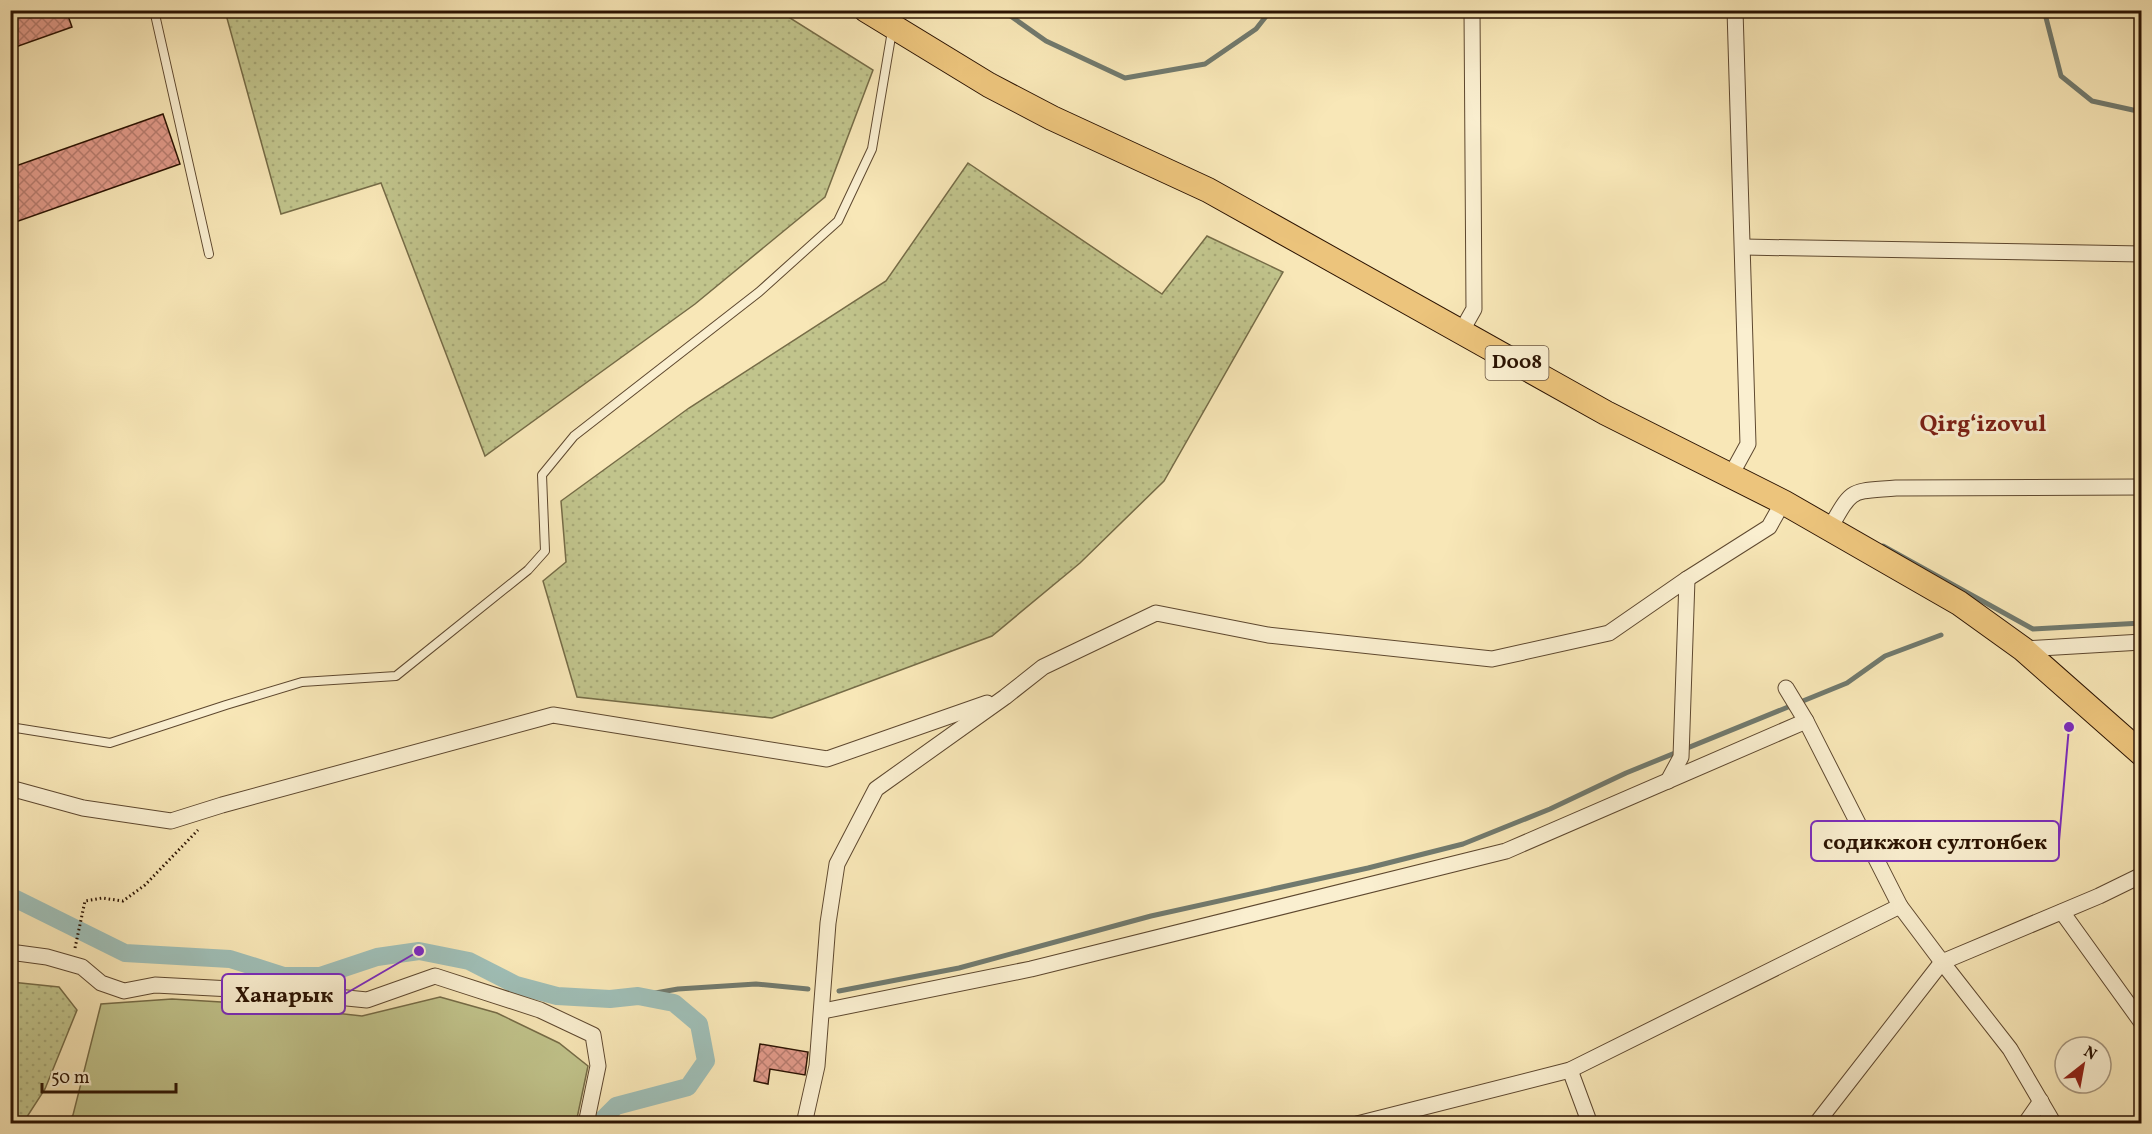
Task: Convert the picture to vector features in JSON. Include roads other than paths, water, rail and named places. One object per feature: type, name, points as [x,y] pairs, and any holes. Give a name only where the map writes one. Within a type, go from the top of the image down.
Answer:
[{"type":"main road","name":"D008","points":[[866,10],[989,85],[1052,118],[1208,190],[1606,413],[1783,502],[1959,603],[2023,649],[2142,754]]},
{"type":"street","points":[[1461,332],[1474,309],[1472,10]]},
{"type":"street","points":[[1731,475],[1749,444],[1735,10]]},
{"type":"street","points":[[1744,247],[2142,254]]},
{"type":"street","points":[[1830,528],[1847,498],[1856,491],[1896,488],[2142,487]]},
{"type":"street","points":[[804,1124],[817,1066],[828,922],[837,864],[876,789],[1043,667],[1156,613],[1268,635],[1492,659],[1609,633],[1687,579],[1769,527],[1783,502]]},
{"type":"street","points":[[1668,781],[1682,757],[1687,579]]},
{"type":"street","points":[[2023,649],[2142,642]]},
{"type":"street","points":[[1787,689],[1900,906],[2010,1049],[2054,1124]]},
{"type":"street","points":[[10,788],[83,808],[171,821],[553,715],[827,759],[1005,696]]},
{"type":"street","points":[[823,1011],[1031,969],[1506,851],[1668,781],[1803,716]]},
{"type":"street","points":[[1815,1124],[1942,962],[2099,896],[2142,874]]},
{"type":"street","points":[[1356,1124],[1570,1070],[1900,906]]},
{"type":"street","points":[[2062,912],[2142,1023]]},
{"type":"street","points":[[10,952],[47,957],[82,967],[101,983],[124,991],[155,985],[287,992],[367,1000],[435,976],[540,1010],[593,1035],[598,1066],[585,1124]]},
{"type":"street","points":[[1570,1070],[1590,1124]]},
{"type":"street","points":[[2025,1124],[2041,1101]]},
{"type":"lane","points":[[154,10],[209,254]]},
{"type":"lane","points":[[10,726],[110,743],[302,682],[396,676],[528,570],[545,551],[542,475],[573,436],[759,292],[838,221],[872,149],[892,26]]},
{"type":"waterway","points":[[1002,10],[1046,41],[1125,78],[1205,64],[1256,29],[1271,10]]},
{"type":"waterway","points":[[2044,10],[2061,76],[2092,101],[2142,112]]},
{"type":"waterway","points":[[1883,546],[2033,629],[2142,623]]},
{"type":"waterway","points":[[839,991],[959,968],[1151,916],[1368,868],[1463,844],[1550,809],[1626,773],[1847,683],[1885,656],[1941,635]]},
{"type":"waterway","points":[[10,896],[125,953],[230,959],[284,976],[320,976],[377,957],[419,951],[469,961],[516,985],[557,996],[610,999],[638,996],[674,1003],[699,1024],[706,1061],[688,1087],[616,1106],[602,1120],[603,1124]]},
{"type":"waterway","points":[[638,996],[678,989],[756,984],[808,989]]},
{"type":"place","name":"содикжон султонбек","points":[[2069,727]]},
{"type":"place","name":"Ханарык","points":[[419,951]]},
{"type":"district","name":"Qirgʻizovul","points":[[1983,425]]}]
